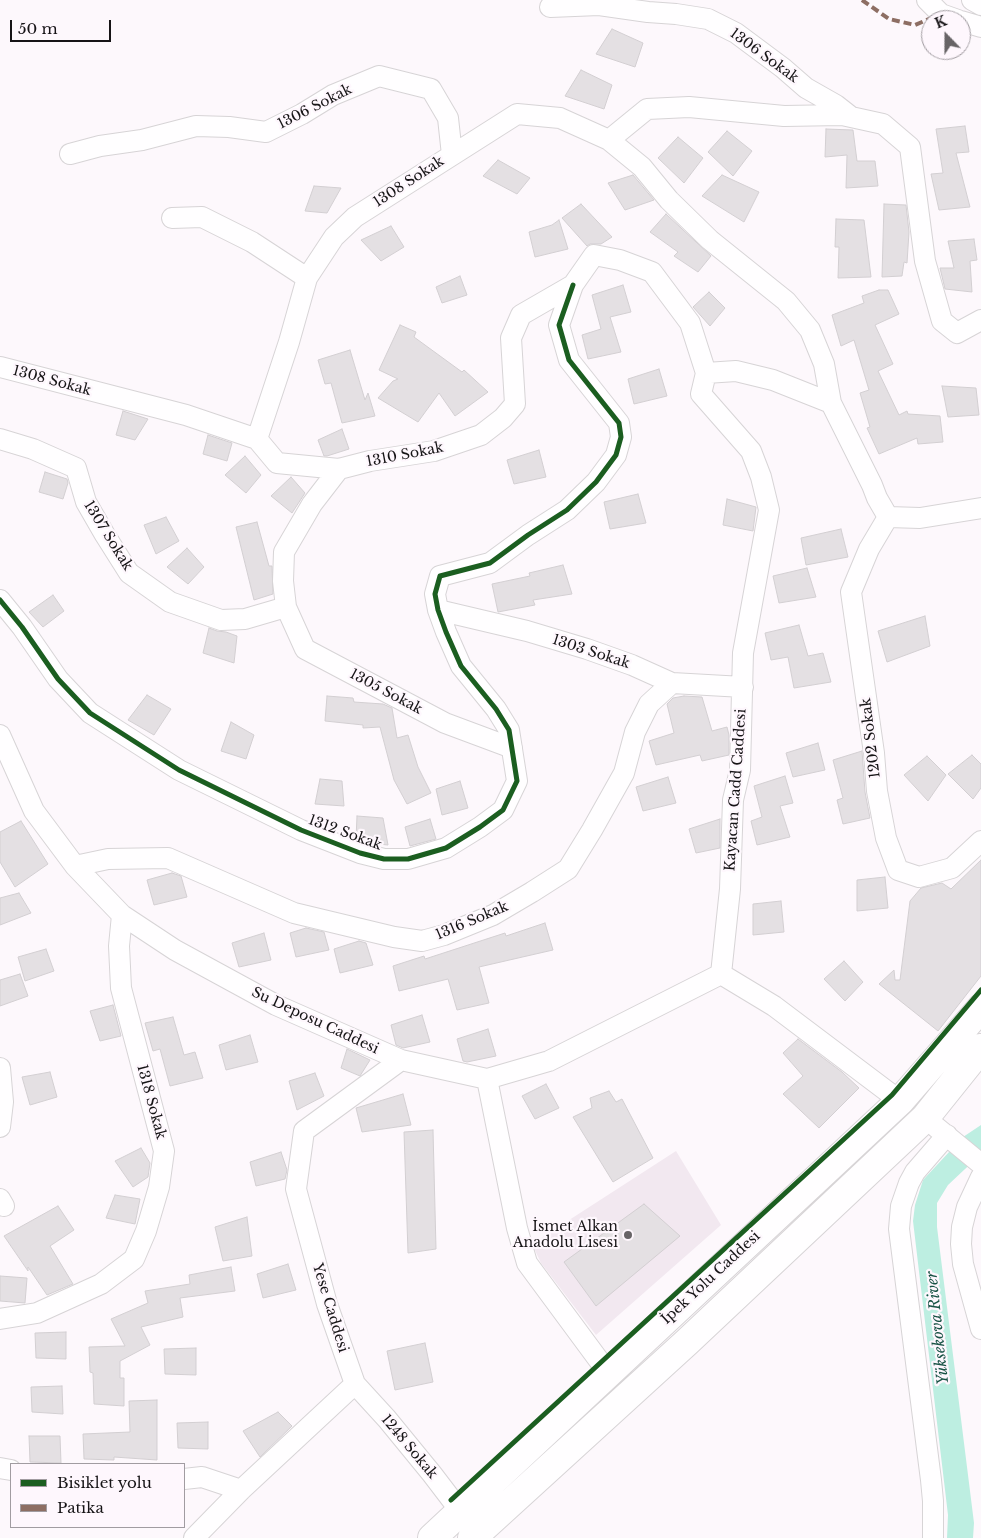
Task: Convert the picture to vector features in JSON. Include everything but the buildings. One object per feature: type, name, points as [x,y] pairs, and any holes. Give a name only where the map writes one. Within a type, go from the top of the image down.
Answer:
[{"type":"highway","name":"İpek Yolu Caddesi","points":[[432,1538],[900,1101],[981,1008]]},
{"type":"highway","points":[[472,1538],[687,1342],[925,1118],[981,1048]]},
{"type":"street","points":[[928,0],[937,10]]},
{"type":"street","points":[[972,0],[981,5]]},
{"type":"street","name":"1306 Sokak","points":[[550,7],[599,5],[708,19],[736,33],[783,68],[806,88],[836,105],[852,117]]},
{"type":"street","name":"1306 Sokak","points":[[70,154],[100,146],[142,140],[196,126],[229,127],[266,132],[302,114],[333,95],[380,76],[431,89],[448,118],[452,155]]},
{"type":"street","name":"1306 Sokak","points":[[609,140],[647,109],[689,107],[784,116],[842,115],[883,124],[910,147],[925,261],[942,320],[957,333],[981,320]]},
{"type":"street","name":"1308 Sokak","points":[[0,367],[186,415],[257,440],[289,342],[307,278],[334,237],[356,217],[517,114],[560,118],[609,140],[642,167],[669,200],[710,240],[786,301],[810,330],[824,364],[831,403]]},
{"type":"street","points":[[172,218],[202,217],[252,242],[307,278]]},
{"type":"street","name":"1310 Sokak","points":[[257,440],[277,464],[339,469],[370,460],[434,451],[482,435],[503,418],[515,404],[511,338],[521,315],[573,285],[594,255],[620,260],[652,272],[690,323],[706,373]]},
{"type":"street","name":"1312 Sokak","points":[[0,600],[22,627],[58,679],[90,713],[179,770],[301,830],[360,853],[384,859],[408,859],[446,848],[480,827],[502,810],[517,781],[510,730],[496,709],[461,666],[446,632],[438,610],[435,594],[440,576],[490,563],[528,535],[567,510],[596,482],[616,455],[621,437],[619,423],[569,360],[559,325],[573,285]]},
{"type":"street","points":[[706,373],[736,371],[773,380],[831,403],[888,517],[920,518],[981,508]]},
{"type":"street","name":"Kayacan Cadd Caddesi","points":[[706,373],[701,394],[751,451],[761,477],[769,510],[743,653],[740,770],[733,800],[730,889],[721,974]]},
{"type":"street","name":"1307 Sokak","points":[[0,439],[33,449],[76,468],[86,502],[129,573],[170,602],[221,620],[245,619],[286,607]]},
{"type":"street","points":[[286,607],[283,581],[284,552],[312,504],[339,469]]},
{"type":"street","name":"1202 Sokak","points":[[888,517],[869,549],[851,592],[874,752],[877,792],[886,838],[898,870],[919,877],[952,868],[981,841]]},
{"type":"street","name":"1305 Sokak","points":[[286,607],[305,649],[445,723],[512,748]]},
{"type":"street","name":"1303 Sokak","points":[[438,610],[527,631],[632,665],[672,683],[743,687]]},
{"type":"street","name":"1316 Sokak","points":[[75,866],[108,859],[137,857],[168,858],[294,913],[394,937],[422,941],[444,935],[493,915],[568,869],[624,773],[635,732],[649,704],[672,683]]},
{"type":"street","name":"Su Deposu Caddesi","points":[[0,735],[34,810],[75,866],[122,914],[175,950],[276,1005],[401,1060],[488,1079],[549,1062],[721,974]]},
{"type":"street","name":"1318 Sokak","points":[[0,1318],[37,1313],[101,1284],[134,1259],[146,1231],[158,1187],[164,1151],[120,988],[119,946],[122,914]]},
{"type":"street","points":[[721,974],[774,1006],[900,1101]]},
{"type":"street","name":"Yese Caddesi","points":[[355,1384],[327,1304],[296,1189],[304,1131],[401,1060]]},
{"type":"street","points":[[0,1068],[3,1102],[0,1127]]},
{"type":"street","points":[[488,1079],[517,1228],[526,1263],[609,1374]]},
{"type":"street","points":[[925,1118],[950,1138],[980,1168],[967,1207],[962,1227],[961,1244],[963,1264],[981,1329]]},
{"type":"street","points":[[933,1538],[931,1480],[898,1228],[901,1206],[915,1172],[950,1138]]},
{"type":"street","points":[[194,1538],[241,1490],[355,1384]]},
{"type":"street","name":"1248 Sokak","points":[[355,1384],[420,1460],[460,1512]]},
{"type":"street","points":[[185,1479],[202,1476],[241,1490]]},
{"type":"shaded area","name":"İsmet Alkan Anadolu Lisesi","points":[[676,1151],[721,1225],[596,1335],[541,1263],[532,1244]]},
{"type":"water","name":"Yüksekova River","points":[[981,1125],[981,1154],[948,1185],[937,1203],[937,1227],[974,1523],[973,1538],[947,1538],[948,1515],[913,1221],[915,1205],[923,1180],[963,1137]]},
{"type":"marked path","points":[[862,0],[889,19],[915,25],[921,22]]},
{"type":"cycle path","points":[[0,600],[22,627],[58,679],[90,713],[179,770],[301,830],[360,853],[384,859],[408,859],[446,848],[503,810],[517,781],[509,730],[496,709],[461,666],[446,632],[438,610],[435,594],[440,576],[490,563],[528,535],[567,510],[596,482],[616,455],[621,437],[619,423],[569,360],[559,325],[573,285]]},
{"type":"cycle path","points":[[451,1500],[892,1095],[981,990]]},
{"type":"place","name":"İsmet Alkan Anadolu Lisesi","points":[[628,1235]]}]
